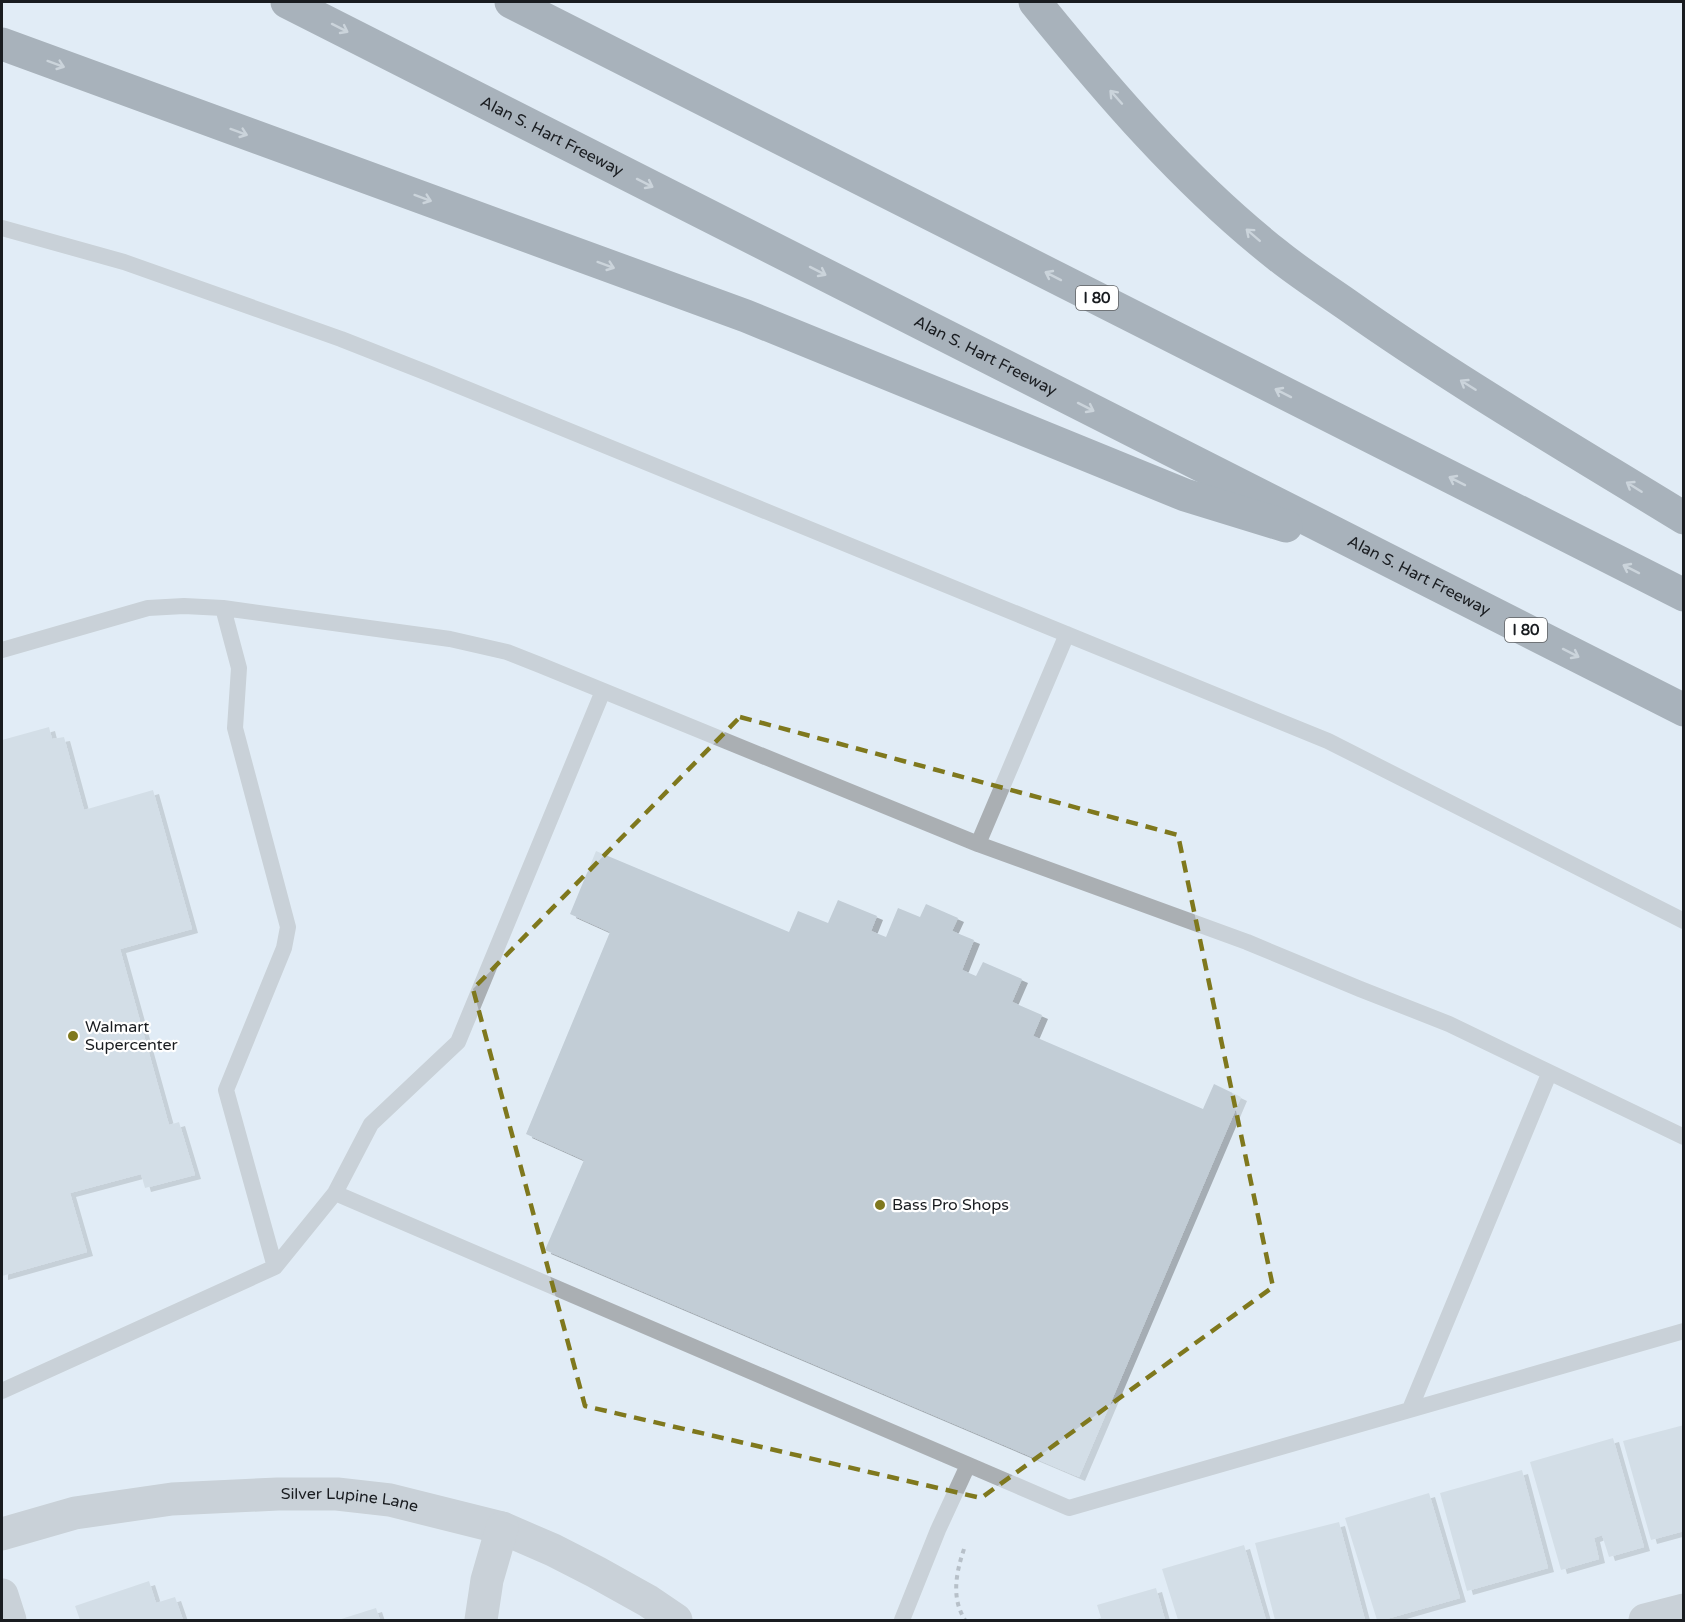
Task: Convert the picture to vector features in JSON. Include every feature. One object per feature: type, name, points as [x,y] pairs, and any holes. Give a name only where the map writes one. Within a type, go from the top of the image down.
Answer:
[{"type":"highway","name":"Alan S. Hart Freeway","points":[[287,2],[1683,710]]},
{"type":"highway","name":"I 80","points":[[511,2],[1683,595]]},
{"type":"highway","points":[[1035,2],[1084,63],[1154,140],[1213,200],[1276,254],[1405,346],[1683,518]]},
{"type":"highway","points":[[2,44],[746,316],[1185,495],[1369,550]]},
{"type":"street","name":"Silver Lupine Lane","points":[[2,1534],[75,1513],[172,1499],[337,1494],[390,1500],[502,1528],[596,1572],[648,1600],[676,1620]]},
{"type":"street","points":[[481,1620],[487,1580],[502,1528]]},
{"type":"street","points":[[2,1596],[10,1620]]},
{"type":"street","points":[[1645,1620],[1683,1610]]},
{"type":"lane","points":[[2,228],[124,262],[341,339],[1328,741],[1683,921]]},
{"type":"lane","points":[[2,650],[148,608],[184,606],[223,608],[450,639],[507,652],[978,844],[1247,942],[1449,1024],[1683,1137]]},
{"type":"lane","points":[[223,608],[239,668],[234,728],[288,927],[284,948],[226,1089],[275,1267]]},
{"type":"lane","points":[[978,844],[1067,634]]},
{"type":"lane","points":[[2,1391],[275,1267],[335,1193],[371,1124],[458,1042],[603,691]]},
{"type":"lane","points":[[1410,1409],[1549,1074]]},
{"type":"lane","points":[[335,1193],[1069,1508],[1683,1331]]},
{"type":"lane","points":[[902,1620],[938,1530],[968,1465]]},
{"type":"path","points":[[964,1549],[955,1588],[959,1611],[965,1620]]},
{"type":"highlighted area","points":[[740,717],[1178,835],[1273,1287],[981,1498],[585,1406],[473,989]]},
{"type":"building","name":"Walmart Supercenter","points":[[49,727],[52,739],[64,737],[84,810],[153,790],[192,929],[120,949],[169,1125],[179,1122],[195,1175],[145,1188],[141,1174],[70,1193],[87,1252],[2,1276],[2,740]]},
{"type":"building","name":"Bass Pro Shops","points":[[596,851],[789,932],[798,911],[828,923],[838,900],[877,916],[871,931],[886,937],[898,908],[920,917],[926,904],[958,918],[952,931],[974,940],[962,970],[976,976],[983,962],[1022,979],[1012,1002],[1042,1015],[1033,1036],[1203,1109],[1214,1084],[1241,1097],[1079,1477],[545,1250],[584,1160],[526,1134],[610,932],[570,914]]},
{"type":"building","points":[[1684,1425],[1684,1531],[1651,1540],[1623,1441]]},
{"type":"building","points":[[1613,1438],[1644,1547],[1609,1557],[1602,1535],[1594,1538],[1599,1559],[1561,1570],[1530,1462]]},
{"type":"building","points":[[1522,1470],[1548,1568],[1467,1591],[1440,1493]]},
{"type":"building","points":[[1429,1493],[1460,1598],[1377,1620],[1345,1518]]},
{"type":"building","points":[[1339,1522],[1365,1620],[1275,1620],[1255,1543]]},
{"type":"building","points":[[1244,1545],[1266,1620],[1178,1620],[1162,1569]]},
{"type":"building","points":[[149,1581],[156,1603],[175,1597],[183,1620],[80,1620],[75,1606]]},
{"type":"building","points":[[1156,1588],[1165,1620],[1094,1620],[1101,1618],[1097,1605]]},
{"type":"building","points":[[376,1608],[380,1620],[338,1620]]},
{"type":"place","name":"Walmart Supercenter","points":[[73,1036]]},
{"type":"place","name":"Bass Pro Shops","points":[[880,1205]]}]
